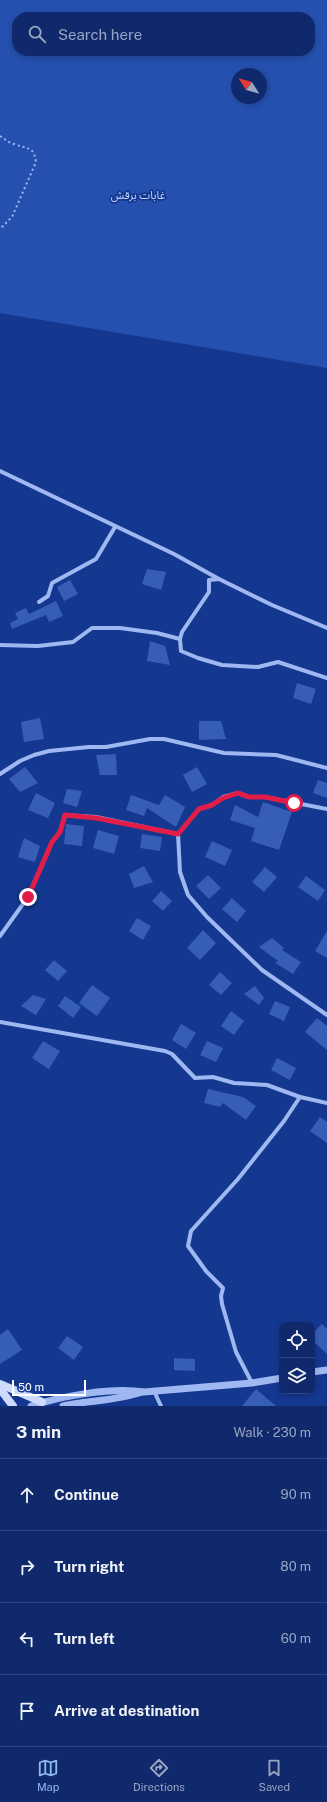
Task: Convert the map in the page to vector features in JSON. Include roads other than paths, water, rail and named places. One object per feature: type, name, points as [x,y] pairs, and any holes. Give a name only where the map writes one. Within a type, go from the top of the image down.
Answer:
[{"type":"main road","points":[[0,1384],[42,1402]]},
{"type":"main road","points":[[0,1389],[13,1406]]},
{"type":"street","points":[[0,471],[174,554],[219,579],[272,605],[327,628]]},
{"type":"street","points":[[39,602],[48,596],[52,583],[96,559],[115,527]]},
{"type":"street","points":[[219,579],[209,580],[209,592],[182,632],[180,639],[181,651],[222,665],[258,667],[278,662],[327,678]]},
{"type":"street","points":[[0,645],[38,646],[73,642],[92,628],[120,628],[157,633],[180,639]]},
{"type":"street","points":[[0,774],[20,761],[42,753],[88,747],[106,747],[150,739],[164,739],[224,753],[276,756],[327,768]]},
{"type":"street","points":[[327,809],[265,797],[249,797],[238,793],[223,798],[212,805],[199,809],[178,834],[180,872],[188,895],[207,917],[262,970],[327,1015]]},
{"type":"street","points":[[0,936],[28,897],[52,842],[60,832],[65,815],[96,818],[178,834]]},
{"type":"street","points":[[0,1022],[165,1051],[172,1054],[195,1078],[213,1077],[234,1083],[267,1085],[300,1097],[327,1103]]},
{"type":"street","points":[[252,1383],[236,1352],[221,1296],[224,1288],[206,1271],[188,1246],[191,1230],[238,1180],[284,1122],[300,1097]]},
{"type":"street","points":[[315,1372],[327,1370]]},
{"type":"street","points":[[63,1406],[94,1400],[129,1397],[144,1392],[252,1383],[279,1378]]},
{"type":"street","points":[[31,1406],[42,1402],[111,1391],[129,1390],[144,1392]]},
{"type":"street","points":[[154,1391],[161,1406]]},
{"type":"park label","name":"غابات برقش","points":[[138,195]]}]
